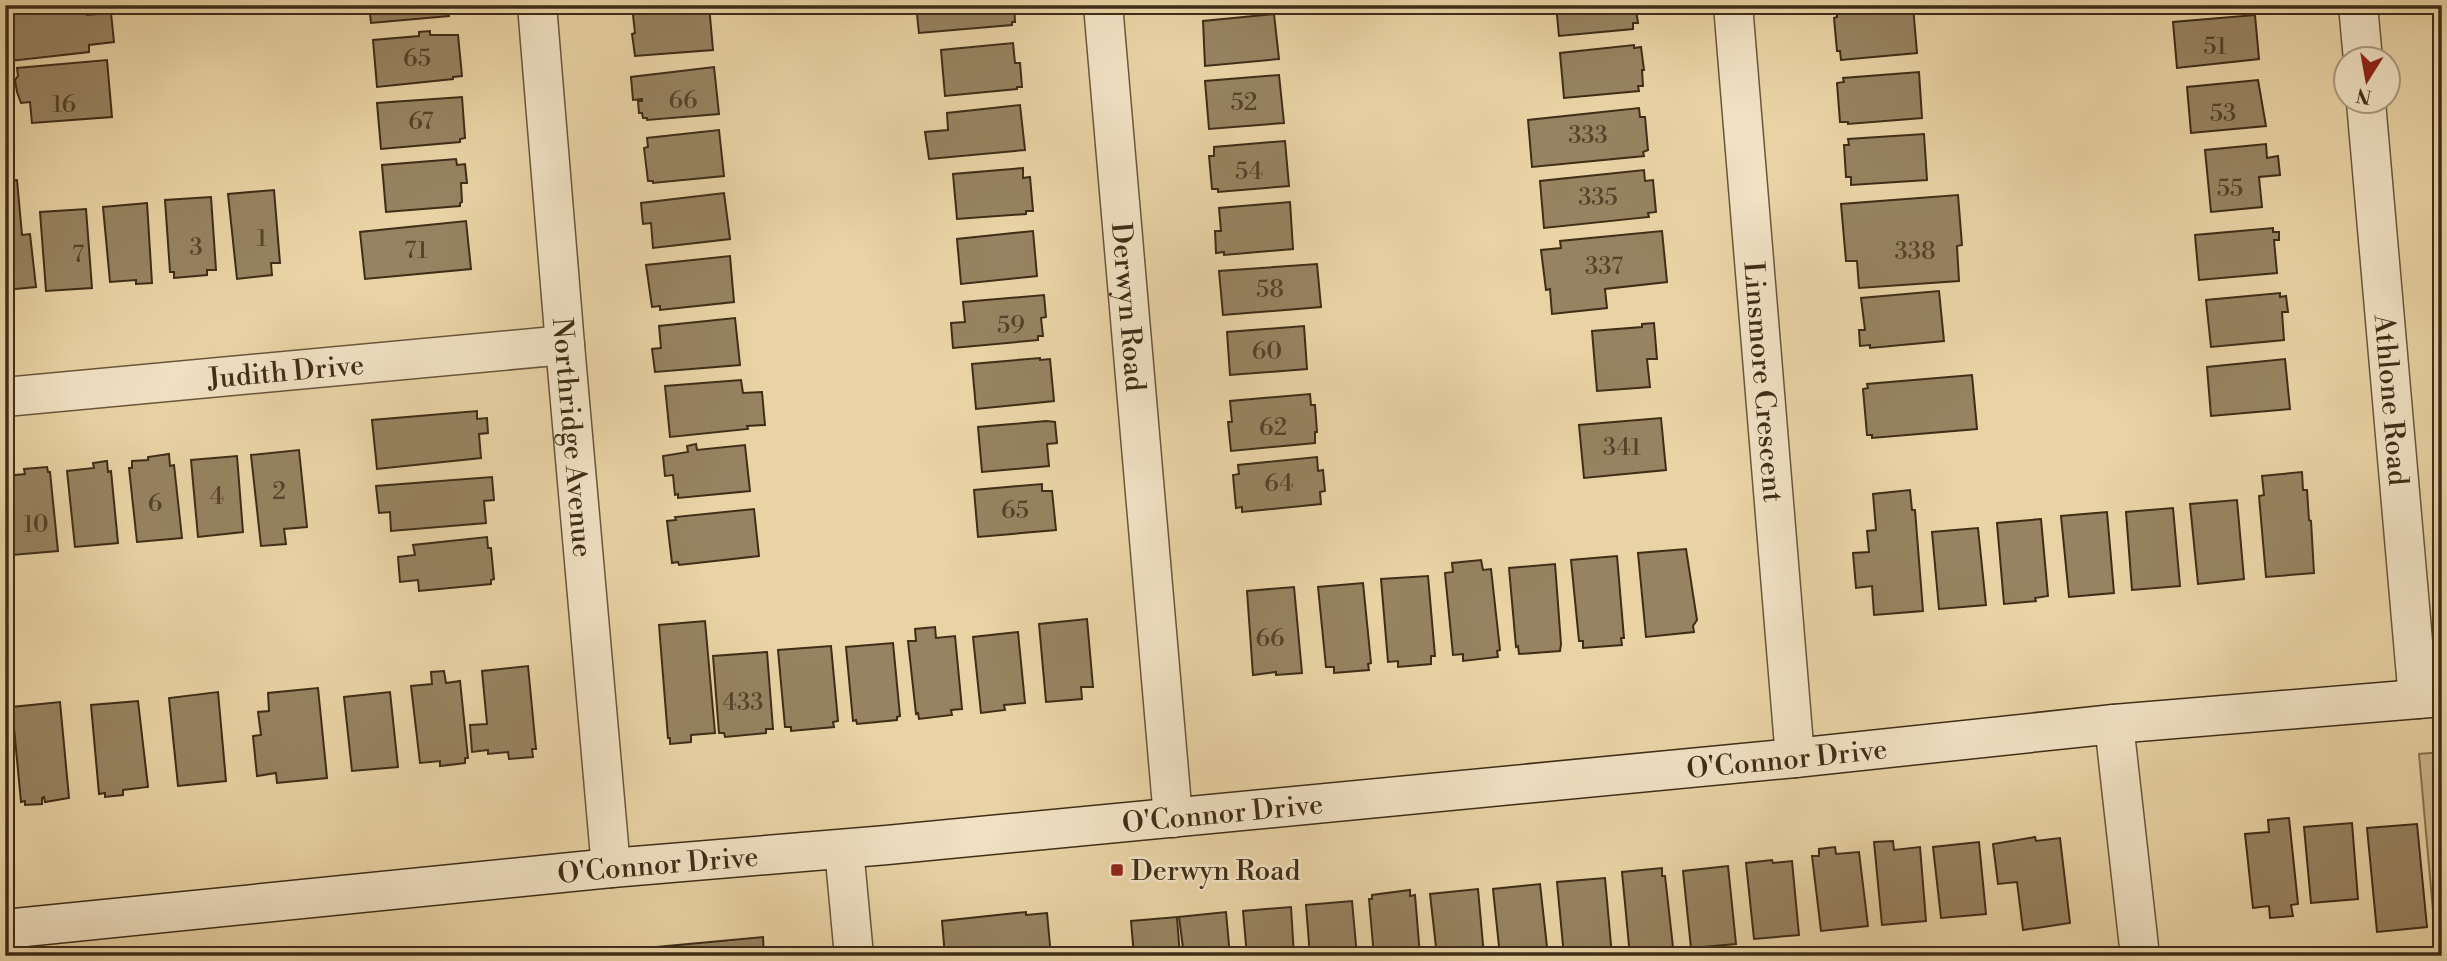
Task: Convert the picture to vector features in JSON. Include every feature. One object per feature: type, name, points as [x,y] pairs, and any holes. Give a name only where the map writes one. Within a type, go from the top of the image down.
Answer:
[{"type":"street","name":"Northridge Avenue","points":[[537,5],[611,868]]},
{"type":"street","name":"Derwyn Road","points":[[1103,5],[1173,818]]},
{"type":"street","name":"Linsmore Crescent","points":[[1733,5],[1795,758]]},
{"type":"street","points":[[2358,5],[2362,46]]},
{"type":"street","name":"Athlone Road","points":[[2368,116],[2430,698]]},
{"type":"street","name":"Judith Drive","points":[[5,397],[565,345]]},
{"type":"street","name":"O'Connor Drive","points":[[5,929],[611,868],[844,849],[1795,758],[2114,724],[2430,698]]},
{"type":"street","points":[[2114,724],[2140,956]]},
{"type":"street","points":[[844,849],[854,956]]},
{"type":"shaded area","points":[[2442,752],[2442,956],[2437,956],[2419,754]]},
{"type":"building","points":[[369,5],[448,5],[449,16],[371,23]]},
{"type":"building","points":[[709,5],[713,50],[635,56],[632,34],[635,33],[633,15],[636,12]]},
{"type":"building","points":[[916,5],[1014,5],[1015,22],[1012,22],[1012,25],[919,33]]},
{"type":"building","points":[[1556,5],[1642,5],[1643,10],[1636,10],[1638,23],[1633,23],[1633,29],[1559,36]]},
{"type":"building","points":[[87,6],[87,15],[111,13],[114,42],[89,45],[89,52],[10,61],[8,59],[5,15]]},
{"type":"building","points":[[1913,6],[1917,53],[1841,60],[1840,51],[1837,51],[1834,18],[1837,13]]},
{"type":"building","points":[[1274,14],[1279,59],[1205,66],[1203,21]]},
{"type":"building","points":[[2255,15],[2259,59],[2177,68],[2173,22]]},
{"type":"building","points":[[430,31],[430,35],[458,35],[462,76],[377,87],[373,40],[419,36],[419,32]]},
{"type":"building","points":[[1013,43],[1015,63],[1020,63],[1022,87],[945,96],[941,50]]},
{"type":"building","points":[[1634,45],[1634,48],[1641,47],[1644,70],[1643,86],[1638,86],[1639,91],[1564,98],[1560,53]]},
{"type":"building","points":[[107,60],[112,117],[32,123],[30,102],[21,103],[17,92],[17,68]]},
{"type":"building","points":[[714,67],[719,114],[647,120],[639,113],[638,101],[642,99],[633,100],[631,77]]},
{"type":"building","points":[[1919,72],[1922,118],[1848,124],[1840,122],[1837,83],[1844,82],[1843,78]]},
{"type":"building","points":[[1279,75],[1284,123],[1209,129],[1205,81]]},
{"type":"building","points":[[2258,80],[2266,126],[2191,133],[2187,87]]},
{"type":"building","points":[[462,97],[465,138],[460,139],[460,142],[381,149],[377,103]]},
{"type":"building","points":[[1020,105],[1025,150],[929,159],[925,132],[948,130],[947,113]]},
{"type":"building","points":[[1639,108],[1640,117],[1645,117],[1648,150],[1643,152],[1644,156],[1532,167],[1528,120]]},
{"type":"building","points":[[719,130],[724,176],[653,183],[648,181],[644,148],[648,147],[647,138]]},
{"type":"building","points":[[1924,134],[1927,180],[1851,185],[1851,177],[1846,177],[1844,145],[1849,145],[1848,139]]},
{"type":"building","points":[[1285,141],[1289,186],[1218,192],[1218,189],[1212,189],[1209,156],[1214,156],[1214,147]]},
{"type":"building","points":[[2266,144],[2267,158],[2278,156],[2280,175],[2259,177],[2262,207],[2211,212],[2205,150]]},
{"type":"building","points":[[456,159],[457,165],[465,164],[467,183],[461,183],[460,206],[386,212],[382,165]]},
{"type":"building","points":[[1023,168],[1023,178],[1030,177],[1033,211],[1026,211],[1026,214],[957,219],[953,174]]},
{"type":"building","points":[[1644,170],[1645,181],[1653,180],[1656,212],[1648,213],[1649,217],[1544,228],[1540,181]]},
{"type":"building","points":[[17,180],[22,235],[30,234],[36,287],[5,290],[5,181]]},
{"type":"building","points":[[274,190],[280,263],[271,263],[272,275],[237,279],[228,194]]},
{"type":"building","points":[[724,193],[730,239],[653,248],[651,223],[643,224],[641,203]]},
{"type":"building","points":[[1958,195],[1962,245],[1957,246],[1959,281],[1859,288],[1857,261],[1846,261],[1841,204]]},
{"type":"building","points":[[211,197],[216,270],[207,270],[207,275],[174,278],[174,272],[170,272],[165,200]]},
{"type":"building","points":[[1290,202],[1293,249],[1224,255],[1224,252],[1216,253],[1215,231],[1221,231],[1219,208]]},
{"type":"building","points":[[147,203],[152,283],[136,284],[136,280],[110,282],[103,207]]},
{"type":"building","points":[[86,209],[92,288],[46,291],[40,212]]},
{"type":"building","points":[[466,221],[471,269],[365,279],[360,232]]},
{"type":"building","points":[[2273,228],[2273,232],[2279,232],[2279,240],[2274,240],[2277,273],[2199,280],[2195,235]]},
{"type":"building","points":[[1033,231],[1037,276],[961,284],[957,239]]},
{"type":"building","points":[[1662,231],[1667,282],[1605,289],[1607,308],[1552,314],[1550,289],[1546,290],[1541,250],[1561,248],[1560,241]]},
{"type":"building","points":[[730,256],[734,302],[660,310],[660,306],[652,307],[646,265]]},
{"type":"building","points":[[1317,264],[1321,307],[1223,315],[1219,271]]},
{"type":"building","points":[[1939,291],[1944,341],[1870,348],[1870,345],[1860,346],[1859,330],[1865,330],[1861,298]]},
{"type":"building","points":[[2280,293],[2280,297],[2286,296],[2288,312],[2282,312],[2284,340],[2211,347],[2206,300]]},
{"type":"building","points":[[1044,295],[1046,317],[1041,318],[1043,336],[1038,336],[1038,340],[953,348],[951,323],[965,322],[963,302]]},
{"type":"building","points":[[735,318],[740,365],[655,372],[652,349],[661,348],[659,326]]},
{"type":"building","points":[[1654,323],[1657,359],[1647,359],[1650,387],[1597,391],[1592,331],[1642,327],[1642,324]]},
{"type":"building","points":[[1304,326],[1307,369],[1230,375],[1227,332]]},
{"type":"building","points":[[1050,359],[1054,401],[976,409],[972,364]]},
{"type":"building","points":[[2285,359],[2290,409],[2211,416],[2207,367]]},
{"type":"building","points":[[1972,375],[1977,429],[1872,438],[1872,435],[1867,435],[1863,389],[1868,388],[1867,384]]},
{"type":"building","points":[[741,380],[743,393],[762,392],[765,425],[670,437],[665,386]]},
{"type":"building","points":[[1310,394],[1311,405],[1315,405],[1315,443],[1231,451],[1228,422],[1232,422],[1230,401]]},
{"type":"building","points":[[477,411],[477,419],[487,418],[488,433],[479,434],[481,458],[377,469],[372,420]]},
{"type":"building","points":[[1661,418],[1666,470],[1584,478],[1579,425]]},
{"type":"building","points":[[1055,422],[1057,443],[1047,444],[1049,466],[982,472],[978,427]]},
{"type":"building","points":[[696,444],[697,450],[745,445],[750,491],[678,498],[678,494],[675,495],[673,475],[665,476],[663,456],[688,452],[687,446]]},
{"type":"building","points":[[299,450],[307,527],[284,529],[286,544],[261,546],[251,455]]},
{"type":"building","points":[[169,454],[170,466],[174,465],[182,538],[137,542],[129,468],[132,468],[132,461]]},
{"type":"building","points":[[237,456],[243,532],[198,537],[191,460]]},
{"type":"building","points":[[1317,457],[1318,471],[1323,470],[1325,491],[1320,492],[1321,504],[1242,512],[1242,507],[1236,508],[1233,475],[1239,474],[1238,465]]},
{"type":"building","points":[[107,461],[108,472],[111,471],[118,543],[75,547],[67,471],[94,468],[93,463]]},
{"type":"building","points":[[47,467],[50,472],[58,551],[12,555],[5,476],[25,474],[24,469]]},
{"type":"building","points":[[2302,472],[2303,490],[2307,490],[2311,521],[2314,573],[2266,577],[2259,496],[2264,495],[2262,476]]},
{"type":"building","points":[[492,477],[494,500],[484,501],[486,523],[391,531],[390,512],[379,513],[376,486]]},
{"type":"building","points":[[1042,484],[1042,491],[1052,491],[1056,530],[978,537],[974,490]]},
{"type":"building","points":[[1910,490],[1912,510],[1915,510],[1923,611],[1874,615],[1872,586],[1856,588],[1853,553],[1869,552],[1867,531],[1876,530],[1873,494]]},
{"type":"building","points":[[2237,500],[2244,579],[2198,584],[2190,504]]},
{"type":"building","points":[[2173,508],[2180,586],[2132,590],[2126,512]]},
{"type":"building","points":[[754,509],[759,556],[679,565],[678,562],[672,563],[667,521],[676,520],[675,517]]},
{"type":"building","points":[[2107,512],[2114,593],[2069,597],[2061,516]]},
{"type":"building","points":[[2041,519],[2048,596],[2035,598],[2036,601],[2004,604],[1997,523]]},
{"type":"building","points":[[1978,528],[1986,605],[1939,609],[1932,532]]},
{"type":"building","points":[[487,537],[488,548],[491,548],[494,579],[491,584],[419,591],[418,580],[400,582],[398,557],[415,555],[413,545]]},
{"type":"building","points":[[1686,549],[1697,620],[1693,626],[1694,632],[1646,637],[1638,553]]},
{"type":"building","points":[[1617,556],[1624,638],[1621,638],[1622,645],[1583,648],[1583,641],[1579,641],[1571,560]]},
{"type":"building","points":[[1481,560],[1483,570],[1491,569],[1500,650],[1497,651],[1498,657],[1463,661],[1463,654],[1453,655],[1445,573],[1453,572],[1452,563]]},
{"type":"building","points":[[1555,564],[1560,651],[1519,654],[1518,646],[1516,647],[1509,568]]},
{"type":"building","points":[[1428,576],[1435,656],[1431,656],[1431,664],[1398,667],[1398,661],[1388,662],[1381,579]]},
{"type":"building","points":[[1363,583],[1371,663],[1368,664],[1369,670],[1334,673],[1334,667],[1326,667],[1318,587]]},
{"type":"building","points":[[1294,587],[1302,673],[1253,675],[1247,591]]},
{"type":"building","points":[[1087,619],[1093,687],[1081,687],[1082,699],[1046,702],[1039,624]]},
{"type":"building","points":[[705,621],[715,733],[691,735],[691,742],[670,744],[659,625]]},
{"type":"building","points":[[935,627],[936,638],[955,636],[962,709],[951,710],[952,715],[919,719],[918,713],[916,714],[908,641],[916,641],[915,629]]},
{"type":"building","points":[[1018,632],[1025,703],[1004,705],[1005,710],[981,713],[973,637]]},
{"type":"building","points":[[893,643],[900,716],[897,720],[857,724],[856,720],[853,721],[846,647]]},
{"type":"building","points":[[831,646],[838,721],[833,722],[834,727],[791,731],[791,727],[785,727],[778,650]]},
{"type":"building","points":[[767,652],[773,729],[766,729],[766,733],[725,737],[724,733],[719,733],[713,656]]},
{"type":"building","points":[[528,666],[536,749],[532,749],[533,757],[509,759],[508,752],[472,752],[470,725],[487,724],[482,671]]},
{"type":"building","points":[[444,671],[446,683],[460,681],[468,758],[465,758],[465,763],[440,766],[440,761],[420,763],[411,686],[432,684],[431,672]]},
{"type":"building","points":[[318,688],[327,778],[277,783],[276,773],[257,776],[253,736],[261,735],[258,712],[269,711],[268,693]]},
{"type":"building","points":[[218,692],[226,781],[178,786],[169,698]]},
{"type":"building","points":[[390,692],[398,767],[352,771],[344,697]]},
{"type":"building","points":[[138,701],[148,787],[123,790],[123,795],[105,797],[105,793],[99,794],[91,705]]},
{"type":"building","points":[[60,702],[69,798],[45,802],[44,797],[42,804],[25,805],[25,801],[21,802],[12,707]]},
{"type":"building","points":[[2289,818],[2298,904],[2291,905],[2293,916],[2270,918],[2269,906],[2253,908],[2245,834],[2269,832],[2268,820]]},
{"type":"building","points":[[2352,823],[2358,899],[2311,903],[2304,827]]},
{"type":"building","points":[[2417,824],[2427,927],[2377,932],[2367,828]]},
{"type":"building","points":[[2035,837],[2036,841],[2060,838],[2070,923],[2023,930],[2017,882],[1998,884],[1993,844]]},
{"type":"building","points":[[1893,841],[1894,850],[1920,847],[1926,921],[1882,925],[1874,842]]},
{"type":"building","points":[[1979,842],[1986,914],[1941,918],[1933,847]]},
{"type":"building","points":[[1835,847],[1836,854],[1859,852],[1868,926],[1821,931],[1812,856],[1819,856],[1819,849]]},
{"type":"building","points":[[1772,860],[1773,863],[1792,861],[1799,935],[1754,939],[1746,863]]},
{"type":"building","points":[[1728,866],[1736,944],[1691,948],[1683,871]]},
{"type":"building","points":[[1662,868],[1674,956],[1630,956],[1622,872]]},
{"type":"building","points":[[1605,878],[1612,956],[1564,956],[1557,882]]},
{"type":"building","points":[[1540,884],[1548,956],[1500,956],[1493,889]]},
{"type":"building","points":[[1478,889],[1484,956],[1437,956],[1430,894]]},
{"type":"building","points":[[1410,890],[1410,896],[1415,895],[1420,956],[1374,956],[1369,899],[1372,899],[1372,895]]},
{"type":"building","points":[[1352,901],[1357,956],[1310,956],[1306,905]]},
{"type":"building","points":[[1291,907],[1294,956],[1247,956],[1243,911]]},
{"type":"building","points":[[1026,912],[1026,915],[1047,913],[1051,956],[945,956],[942,921]]},
{"type":"building","points":[[1226,912],[1230,956],[1184,956],[1179,917]]},
{"type":"building","points":[[1177,917],[1180,956],[1134,956],[1131,921]]},
{"type":"building","points":[[763,937],[764,956],[658,956],[657,947]]},
{"type":"place","name":"Derwyn Road","points":[[1117,870]]}]
